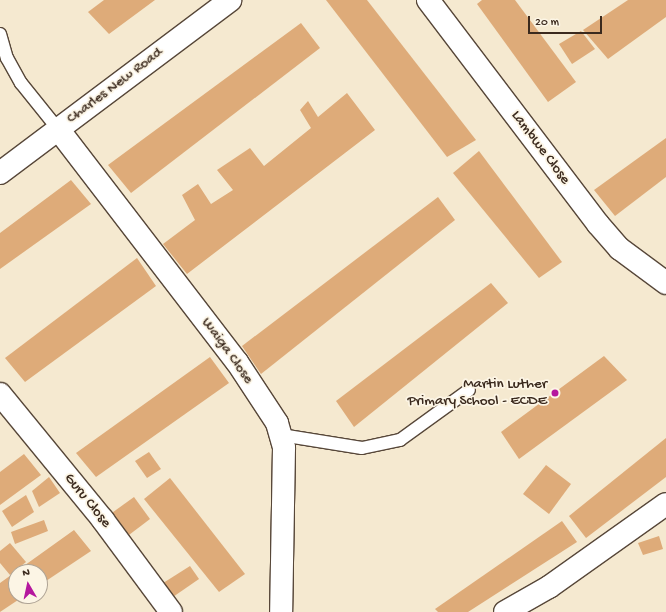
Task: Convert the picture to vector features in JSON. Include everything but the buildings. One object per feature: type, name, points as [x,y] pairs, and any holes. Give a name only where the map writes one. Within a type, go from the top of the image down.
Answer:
[{"type":"street","name":"Charles New Road","points":[[0,173],[230,0]]},
{"type":"street","name":"Lambwe Close","points":[[428,0],[598,224],[620,249],[666,283]]},
{"type":"street","name":"Waiga Close","points":[[58,130],[236,362],[277,423],[281,435],[284,483],[280,612]]},
{"type":"street","name":"Guru Close","points":[[0,394],[103,520],[171,612]]},
{"type":"street","points":[[505,612],[549,587],[666,504]]},
{"type":"lane","points":[[0,34],[7,58],[21,83],[58,130]]},
{"type":"lane","points":[[281,435],[362,448],[400,440],[469,390]]},
{"type":"place","name":"Martin Luther Primary School - ECDE","points":[[555,393]]}]
